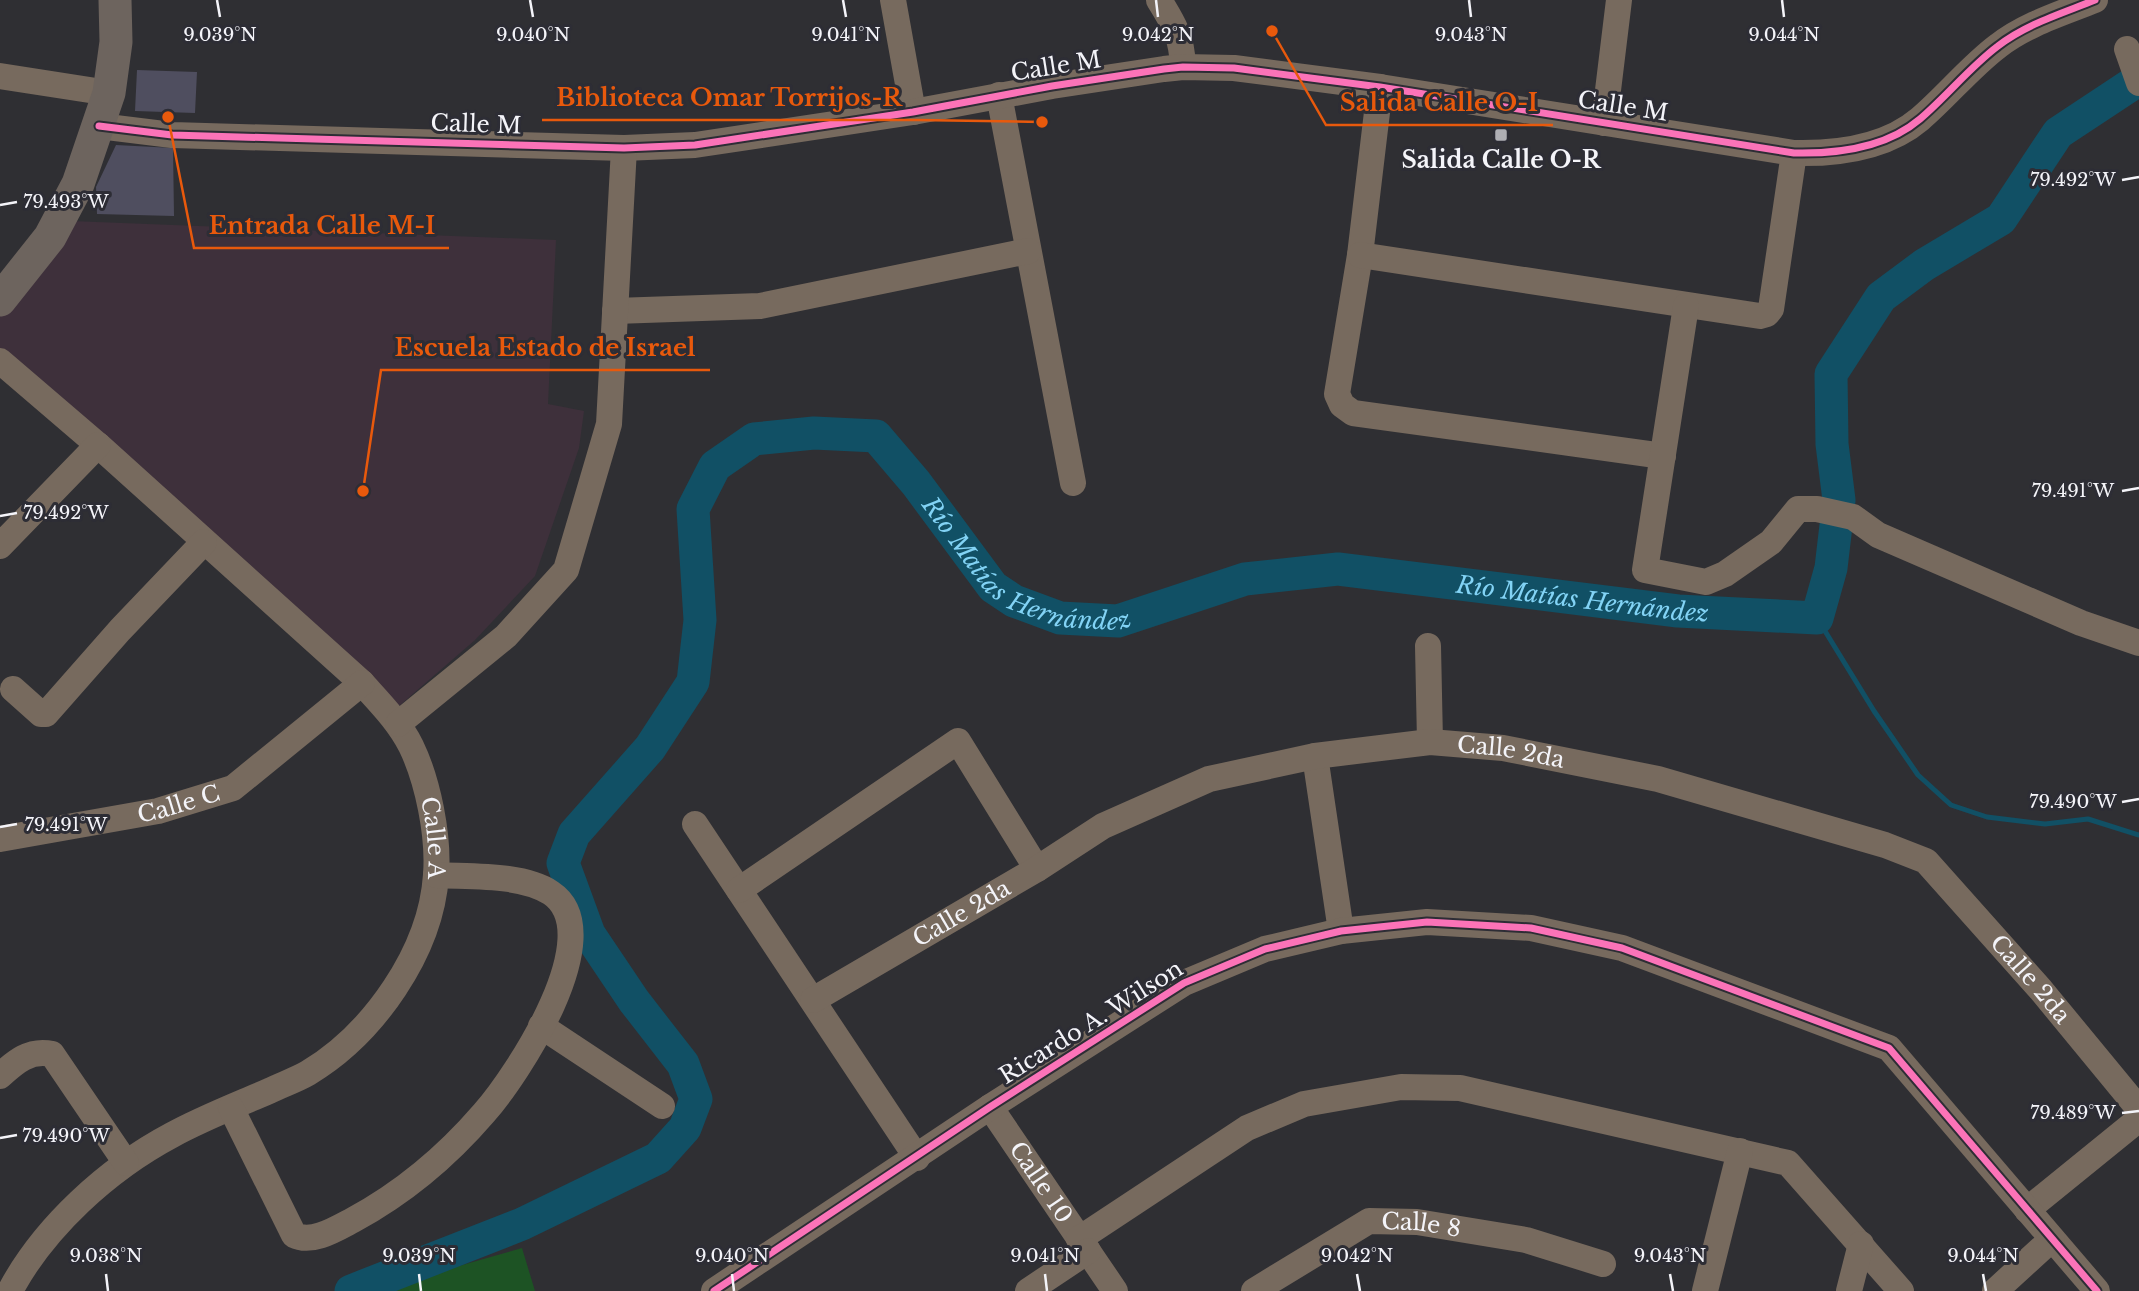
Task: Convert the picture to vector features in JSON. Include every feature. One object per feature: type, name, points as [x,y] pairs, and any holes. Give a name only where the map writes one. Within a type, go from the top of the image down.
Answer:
[{"type":"main road","points":[[3,291],[50,237],[78,184],[109,93],[117,42],[115,0]]},
{"type":"street","points":[[893,0],[913,112]]},
{"type":"street","points":[[1159,0],[1176,27],[1182,48],[1183,67]]},
{"type":"street","points":[[1604,123],[1619,0]]},
{"type":"street","name":"Calle M","points":[[99,126],[172,135],[624,148],[695,145],[1183,67],[1234,68],[1380,87],[1794,153],[1825,154],[1857,149],[1892,136],[1918,120],[1998,46],[2024,29],[2095,0]]},
{"type":"street","points":[[2127,49],[2139,83]]},
{"type":"street","points":[[0,76],[109,93]]},
{"type":"street","points":[[1380,87],[1360,255],[1337,394],[1342,405],[1353,413],[1663,456]]},
{"type":"street","points":[[999,95],[1073,483]]},
{"type":"street","points":[[398,724],[506,636],[566,570],[609,424],[624,148]]},
{"type":"street","points":[[1360,255],[1760,316],[1771,309],[1794,153]]},
{"type":"street","points":[[615,311],[760,306],[1028,250]]},
{"type":"street","points":[[1686,306],[1645,570],[1706,582],[1726,574],[1770,542],[1798,509],[1817,509],[1853,517],[1878,535],[2081,623],[2139,643]]},
{"type":"street","name":"Calle A","points":[[0,361],[98,445],[362,683],[398,724],[411,745],[422,773],[435,835],[436,875],[422,932],[406,971],[388,1001],[351,1041],[307,1073],[173,1135],[126,1163],[63,1219],[18,1275],[10,1291]]},
{"type":"street","points":[[0,546],[98,445]]},
{"type":"street","points":[[13,690],[41,714],[46,714],[204,541]]},
{"type":"street","points":[[1428,646],[1430,742]]},
{"type":"street","name":"Calle C","points":[[0,839],[158,811],[233,788],[362,683]]},
{"type":"street","points":[[739,890],[958,741],[1037,869]]},
{"type":"street","name":"Calle 2da","points":[[813,1000],[1037,869],[1103,826],[1209,779],[1315,756],[1430,742],[1503,748],[1658,779],[1885,845],[1926,861],[2041,990],[2139,1109]]},
{"type":"street","points":[[1315,756],[1341,931]]},
{"type":"street","points":[[695,824],[917,1158]]},
{"type":"street","points":[[231,1108],[294,1235],[301,1239],[346,1223],[380,1205],[414,1181],[485,1113],[516,1073],[541,1026],[565,972],[571,949],[572,925],[558,899],[542,888],[510,880],[436,875]]},
{"type":"street","name":"Ricardo A. Wilson","points":[[714,1291],[990,1107],[1184,983],[1265,949],[1341,931],[1427,922],[1531,928],[1622,948],[1888,1048],[2097,1291]]},
{"type":"street","points":[[541,1026],[662,1106]]},
{"type":"street","points":[[0,1076],[30,1054],[52,1054],[126,1163]]},
{"type":"street","points":[[1028,1291],[1083,1245],[1247,1128],[1304,1104],[1401,1087],[1460,1088],[1788,1163],[1901,1291]]},
{"type":"street","name":"Calle 10","points":[[990,1107],[1115,1291]]},
{"type":"street","points":[[2027,1210],[2139,1119]]},
{"type":"street","points":[[1705,1291],[1740,1151]]},
{"type":"street","name":"Calle 8","points":[[1254,1291],[1370,1221],[1418,1222],[1526,1240],[1603,1264]]},
{"type":"street","points":[[1995,1291],[2052,1239]]},
{"type":"street","points":[[1849,1291],[1861,1244]]},
{"type":"shaded area","points":[[71,221],[556,240],[548,404],[584,411],[579,448],[535,576],[475,640],[399,706],[0,351],[0,316]]},
{"type":"green space","points":[[522,1248],[535,1291],[371,1291]]},
{"type":"building","points":[[137,70],[197,72],[195,113],[135,111]]},
{"type":"building","points":[[116,145],[173,148],[174,216],[97,214],[96,187]]},
{"type":"waterway","name":"Río Matías Hernández","points":[[351,1291],[522,1224],[658,1158],[685,1128],[696,1099],[683,1064],[634,1001],[589,934],[563,863],[574,834],[650,748],[693,682],[700,620],[693,509],[715,466],[754,439],[814,433],[876,436],[916,483],[993,587],[1014,601],[1060,618],[1118,621],[1245,579],[1338,569],[1678,611],[1817,618],[1831,568],[1839,500],[1832,444],[1831,374],[1881,297],[1924,265],[2001,219],[2058,133],[2139,81]]},
{"type":"waterway","points":[[1817,618],[1874,711],[1918,775],[1951,805],[1987,817],[2045,824],[2088,819],[2139,835]]},
{"type":"cycle path","points":[[99,126],[172,135],[624,148],[695,145],[1183,67],[1234,68],[1380,87],[1794,153],[1827,152],[1877,143],[1907,129],[2009,38],[2095,0]]},
{"type":"cycle path","points":[[714,1291],[990,1107],[1184,983],[1265,949],[1341,931],[1427,922],[1531,928],[1622,948],[1889,1048],[2097,1291]]},
{"type":"place","name":"Salida Calle O-I","points":[[1272,31]]},
{"type":"place","name":"Entrada Calle M-I","points":[[168,117]]},
{"type":"place","name":"Biblioteca Omar Torrijos-R","points":[[1042,122]]},
{"type":"place","name":"Salida Calle O-R","points":[[1501,135]]},
{"type":"place","name":"Escuela Estado de Israel","points":[[363,491]]}]
